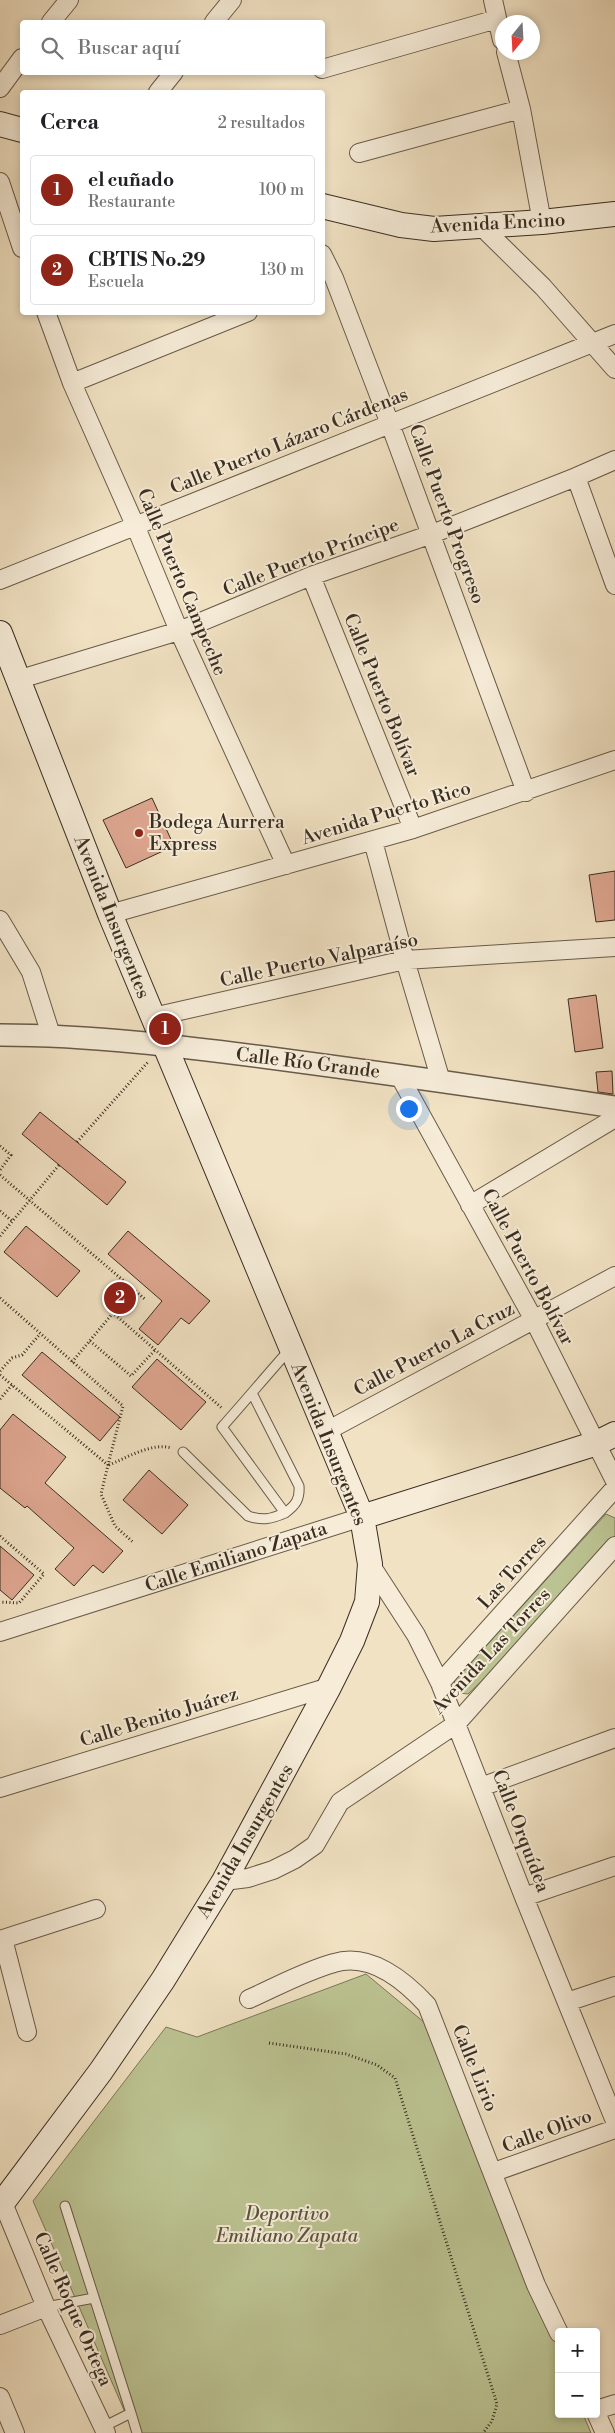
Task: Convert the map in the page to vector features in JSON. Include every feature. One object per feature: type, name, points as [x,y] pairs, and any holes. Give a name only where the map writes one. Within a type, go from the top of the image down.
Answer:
[{"type":"main road","points":[[0,124],[20,129]]},
{"type":"main road","name":"Avenida Encino","points":[[325,207],[434,229],[542,222],[615,214]]},
{"type":"main road","name":"Avenida Insurgentes","points":[[0,633],[4,658],[18,680],[163,1044],[362,1517],[370,1564],[367,1602],[352,1641],[224,1881],[163,1980],[101,2071],[1,2204]]},
{"type":"main road","name":"Calle Emiliano Zapata","points":[[362,1517],[606,1439]]},
{"type":"street","points":[[53,20],[69,0]]},
{"type":"street","points":[[216,20],[232,0]]},
{"type":"street","points":[[493,0],[496,15]]},
{"type":"street","points":[[325,68],[495,20]]},
{"type":"street","points":[[508,60],[520,109],[542,222]]},
{"type":"street","points":[[0,88],[20,61]]},
{"type":"street","points":[[160,90],[172,75]]},
{"type":"street","points":[[359,153],[520,109]]},
{"type":"street","points":[[0,182],[20,242]]},
{"type":"street","points":[[481,226],[543,287],[615,369]]},
{"type":"street","name":"Calle Puerto Progreso","points":[[325,267],[328,280],[390,424],[526,792]]},
{"type":"street","name":"Calle Puerto Campeche","points":[[47,315],[72,383],[136,525],[178,631],[286,865]]},
{"type":"street","points":[[72,383],[241,315]]},
{"type":"street","name":"Calle Puerto Lázaro Cárdenas","points":[[0,580],[615,334]]},
{"type":"street","name":"Calle Puerto Príncipe","points":[[18,680],[178,631],[311,576],[432,534],[615,460]]},
{"type":"street","points":[[576,477],[615,585]]},
{"type":"street","name":"Calle Puerto Bolívar","points":[[311,576],[414,829]]},
{"type":"street","name":"Avenida Puerto Rico","points":[[110,914],[414,829],[615,760]]},
{"type":"street","points":[[373,841],[405,960],[441,1081]]},
{"type":"street","points":[[0,920],[31,972],[51,1035]]},
{"type":"street","name":"Calle Puerto Valparaíso","points":[[153,1017],[405,960],[615,947]]},
{"type":"street","name":"Calle Río Grande","points":[[0,1035],[51,1035],[163,1044],[615,1106]]},
{"type":"street","name":"Calle Puerto Bolívar","points":[[399,1075],[534,1320],[606,1439],[615,1481]]},
{"type":"street","points":[[470,1205],[615,1118]]},
{"type":"street","name":"Calle Puerto La Cruz","points":[[325,1432],[615,1276]]},
{"type":"street","name":"Las Torres","points":[[440,1683],[615,1488]]},
{"type":"street","name":"Calle Emiliano Zapata","points":[[0,1632],[362,1517]]},
{"type":"street","name":"Avenida Las Torres","points":[[224,1881],[248,1878],[273,1870],[294,1859],[314,1845],[340,1802],[456,1724],[615,1546]]},
{"type":"street","name":"Calle Orquídea","points":[[370,1564],[416,1635],[440,1683],[615,2122]]},
{"type":"street","name":"Calle Benito Juárez","points":[[0,1788],[329,1687]]},
{"type":"street","points":[[481,1787],[615,1738]]},
{"type":"street","points":[[524,1897],[615,1866]]},
{"type":"street","points":[[27,2032],[2,1939],[96,1909]]},
{"type":"street","name":"Calle Lirio","points":[[249,1999],[335,1962],[360,1962],[387,1971],[413,1990],[427,2005],[494,2172],[536,2284],[557,2328]]},
{"type":"street","points":[[568,2002],[615,1986]]},
{"type":"street","name":"Calle Olivo","points":[[494,2172],[615,2130]]},
{"type":"street","name":"Calle Roque Ortega","points":[[1,2204],[46,2307],[104,2430]]},
{"type":"street","points":[[0,2325],[46,2307]]},
{"type":"street","points":[[0,2397],[15,2433]]},
{"type":"street","points":[[600,2410],[615,2404]]},
{"type":"street","points":[[599,2418],[605,2433]]},
{"type":"lane","points":[[285,1513],[222,1427],[290,1349]]},
{"type":"lane","points":[[182,1452],[248,1516],[267,1520],[285,1513],[295,1506],[300,1497],[299,1486],[252,1393]]},
{"type":"lane","points":[[65,2206],[137,2433]]},
{"type":"lane","points":[[46,2307],[94,2298]]},
{"type":"lane","points":[[104,2430],[131,2413]]},
{"type":"path","points":[[77,1142],[163,1044]]},
{"type":"path","points":[[0,1146],[11,1155],[0,1170]]},
{"type":"path","points":[[0,1236],[59,1165]]},
{"type":"path","points":[[0,1175],[146,1300]]},
{"type":"path","points":[[0,1211],[12,1221]]},
{"type":"path","points":[[0,1298],[123,1406],[101,1494],[115,1526],[134,1543]]},
{"type":"path","points":[[72,1362],[113,1313],[232,1416]]},
{"type":"path","points":[[40,1334],[22,1356],[12,1358],[0,1373],[108,1465]]},
{"type":"path","points":[[90,1341],[132,1376],[155,1350]]},
{"type":"path","points":[[0,1399],[12,1385]]},
{"type":"path","points":[[108,1465],[152,1448],[166,1446],[182,1452]]},
{"type":"path","points":[[0,1536],[44,1574],[19,1603],[0,1602]]},
{"type":"path","points":[[269,2043],[346,2054],[376,2065],[395,2078],[497,2404],[492,2421],[483,2433]]},
{"type":"green space","points":[[606,1514],[615,1518],[615,1542],[500,1664],[468,1694],[459,1693],[454,1681]]},
{"type":"green space","name":"Deportivo Emiliano Zapata","points":[[366,1974],[425,2023],[491,2171],[555,2339],[555,2418],[585,2418],[591,2433],[134,2433],[33,2201],[166,2027],[197,2037]]},
{"type":"building","name":"Bodega Aurrera Express","points":[[152,798],[174,846],[126,868],[103,820]]},
{"type":"building","points":[[615,871],[615,920],[596,922],[589,875]]},
{"type":"building","points":[[596,995],[603,1048],[575,1052],[568,999]]},
{"type":"building","points":[[612,1071],[613,1094],[598,1092],[596,1072]]},
{"type":"building","points":[[40,1112],[126,1182],[107,1205],[22,1134]]},
{"type":"building","points":[[26,1226],[80,1271],[57,1297],[4,1252]]},
{"type":"building","points":[[128,1231],[210,1301],[189,1324],[181,1318],[158,1345],[139,1329],[162,1301],[108,1254]]},
{"type":"building","points":[[42,1352],[120,1417],[100,1441],[22,1375]]},
{"type":"building","points":[[157,1359],[206,1402],[181,1430],[132,1387]]},
{"type":"building","points":[[13,1414],[66,1457],[45,1483],[123,1551],[103,1573],[93,1565],[74,1586],[55,1569],[74,1548],[27,1506],[25,1508],[0,1488],[0,1430]]},
{"type":"building","points":[[149,1470],[188,1505],[162,1534],[123,1500]]},
{"type":"building","points":[[0,1546],[34,1575],[12,1600],[0,1590]]},
{"type":"place","name":"Bodega Aurrera Express","points":[[139,833]]},
{"type":"place","name":"el cuñado","points":[[165,1029]]},
{"type":"place","name":"CBTIS No.29","points":[[120,1298]]}]
